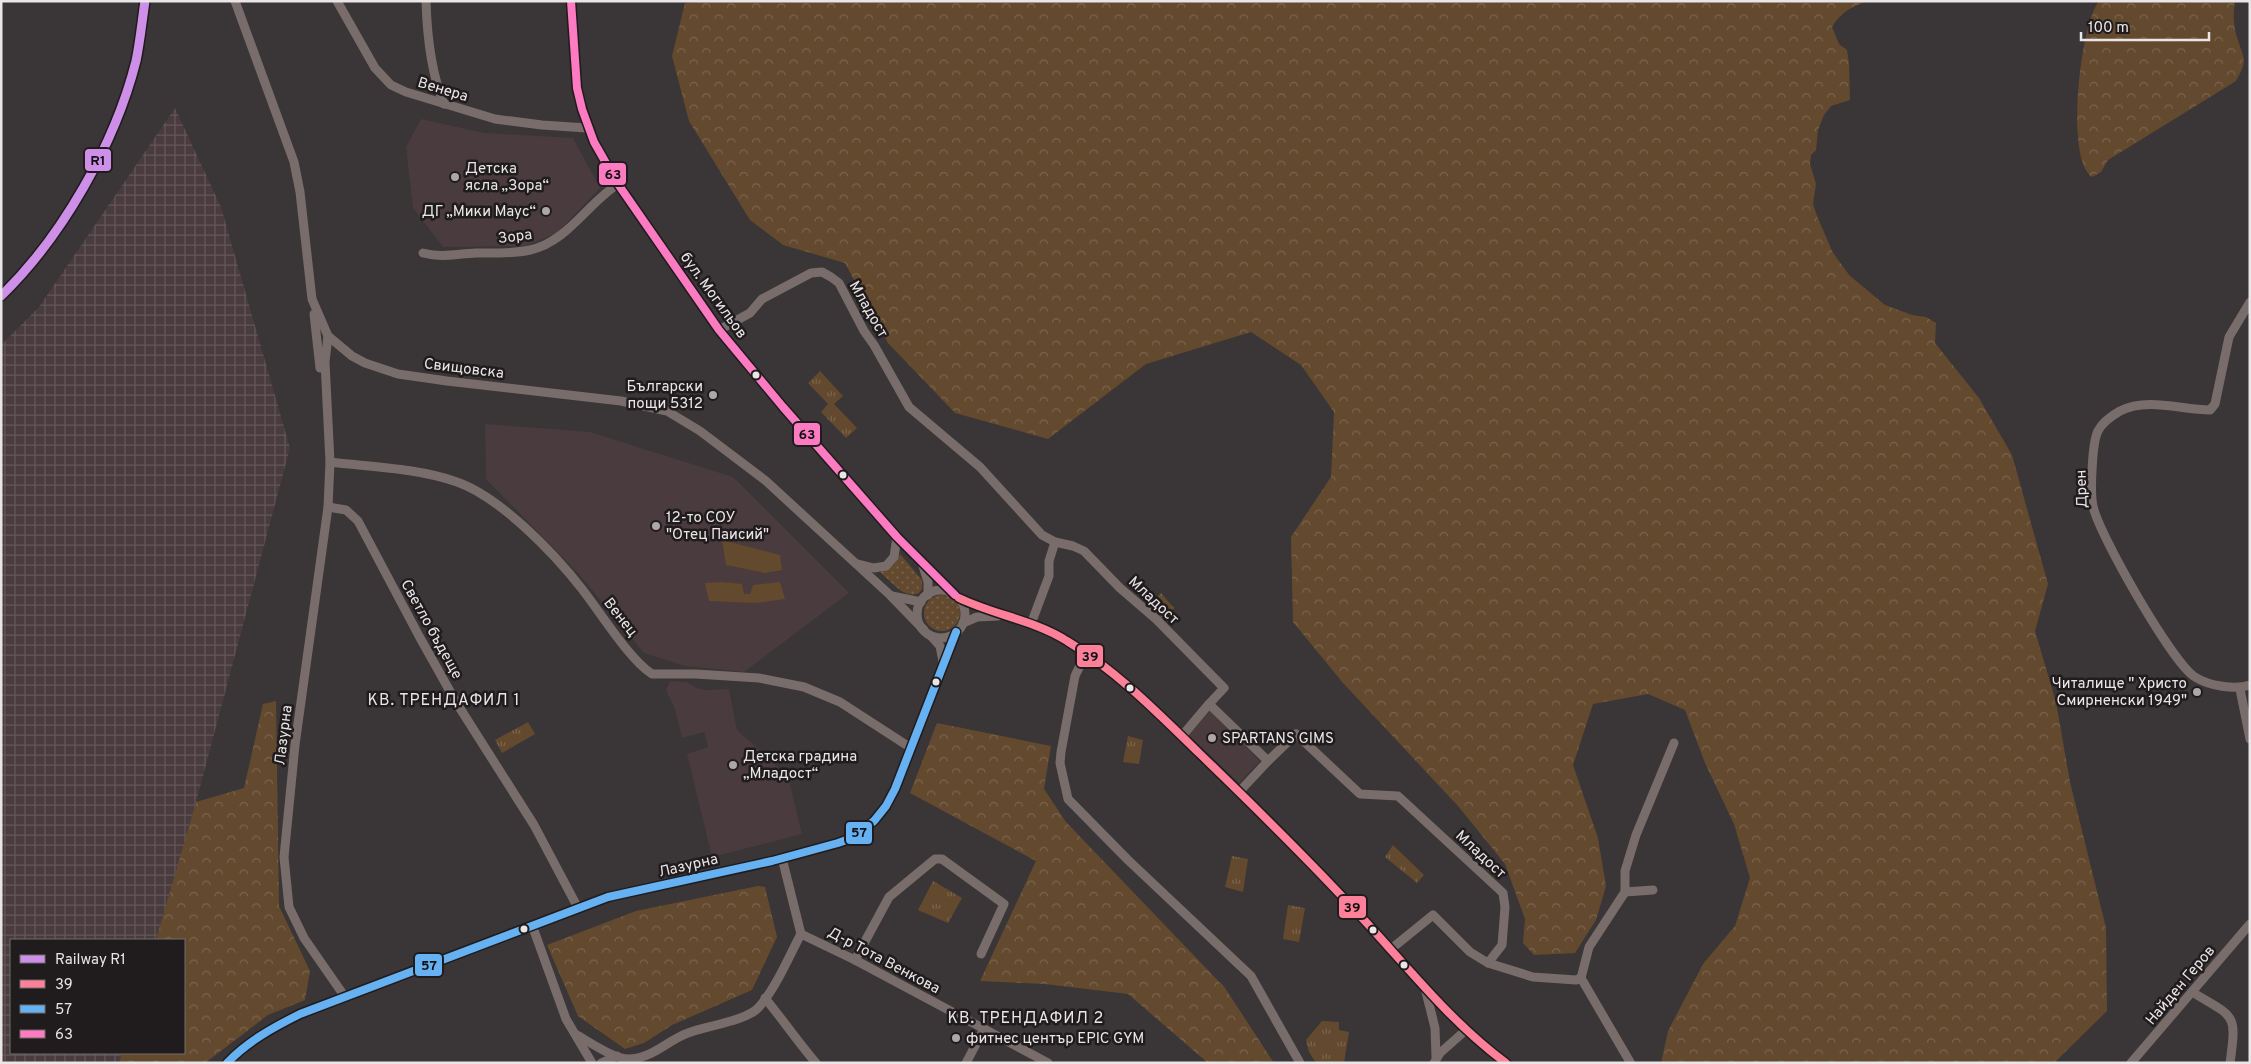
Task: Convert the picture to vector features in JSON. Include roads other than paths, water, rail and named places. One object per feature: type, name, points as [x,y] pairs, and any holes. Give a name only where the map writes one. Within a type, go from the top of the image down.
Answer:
[{"type":"street","name":"Свищовска","points":[[235,1],[294,162],[300,192],[312,298],[328,336],[352,356],[365,363],[398,374],[621,401],[667,411],[700,431],[766,481],[890,595],[927,632]]},
{"type":"street","name":"Венера","points":[[337,1],[375,68],[392,85],[444,104],[494,119],[587,128]]},
{"type":"street","points":[[426,1],[436,78],[444,104]]},
{"type":"street","name":"бул. Могильов","points":[[571,1],[577,88],[587,128],[601,157],[618,184],[719,330],[803,430],[897,537],[957,596]]},
{"type":"street","name":"Зора","points":[[423,253],[438,257],[517,252],[542,247],[562,234],[603,194],[618,184]]},
{"type":"street","name":"Младост","points":[[719,330],[750,313],[762,299],[811,273],[822,272],[831,277],[839,284],[908,407],[980,467],[1042,534],[1055,542],[1073,546],[1084,551],[1120,588],[1156,619],[1224,688],[1209,704]]},
{"type":"street","points":[[312,298],[327,420]]},
{"type":"street","name":"Дрен","points":[[2240,689],[2202,680],[2188,672],[2174,655],[2099,525],[2091,495],[2095,442],[2098,431],[2104,423],[2119,411],[2141,405],[2210,410],[2215,404],[2229,337],[2250,302]]},
{"type":"street","points":[[327,420],[325,362],[328,336]]},
{"type":"street","name":"Лазурна","points":[[327,420],[330,462],[328,507],[295,745],[284,857],[289,907],[304,938],[345,997]]},
{"type":"street","name":"Венец","points":[[330,462],[435,476],[456,482],[493,501],[531,534],[568,571],[621,642],[652,674],[696,674],[759,678],[804,687],[840,702],[911,748]]},
{"type":"street","name":"Светло бъдеще","points":[[328,507],[346,510],[358,521],[418,636],[456,702],[534,825],[578,908]]},
{"type":"street","points":[[854,562],[874,568],[886,566],[894,557],[897,537]]},
{"type":"street","points":[[1032,624],[1049,576],[1049,561],[1055,542]]},
{"type":"street","name":"бул. Могильов","points":[[921,561],[927,576],[928,595]]},
{"type":"street","points":[[943,664],[940,646],[927,632],[918,615],[921,602],[928,595],[942,590],[1003,616],[1032,624],[1068,641],[1086,653],[1144,700],[1240,792],[1391,949],[1425,989],[1466,1030],[1506,1063]]},
{"type":"street","name":"Свищовска","points":[[890,595],[904,600],[921,602]]},
{"type":"street","points":[[927,632],[943,638],[956,632],[963,623],[965,612],[957,596]]},
{"type":"street","points":[[963,623],[977,617],[1003,616]]},
{"type":"street","name":"Лазурна","points":[[228,1063],[251,1043],[273,1028],[345,997],[608,897],[782,858],[852,838],[874,821],[886,806],[895,789],[956,632]]},
{"type":"street","points":[[1086,653],[1075,676],[1061,752],[1060,762],[1068,799],[1128,860],[1251,976],[1300,1063]]},
{"type":"street","points":[[2250,685],[2240,689],[2250,739]]},
{"type":"street","points":[[1182,736],[1209,704],[1268,761],[1240,792]]},
{"type":"street","name":"Младост","points":[[1268,761],[1296,734],[1360,794],[1398,796],[1503,893],[1505,907],[1502,945],[1488,963]]},
{"type":"street","points":[[1630,1062],[1581,978],[1589,947],[1625,892],[1625,871],[1636,836],[1674,743]]},
{"type":"street","points":[[575,1034],[617,1056],[628,1059],[656,1051],[689,1032],[726,1023],[756,1010],[766,998],[801,934],[782,858]]},
{"type":"street","points":[[855,960],[889,897],[935,859],[942,859],[1004,904],[980,954]]},
{"type":"street","points":[[1625,892],[1653,890]]},
{"type":"street","points":[[1391,949],[1433,915],[1470,952],[1488,963],[1533,977],[1576,980],[1581,978]]},
{"type":"street","name":"Найден Геров","points":[[2131,1063],[2250,924]]},
{"type":"street","points":[[532,926],[566,1019],[592,1063]]},
{"type":"street","name":"Д-р Тота Венкова","points":[[801,934],[855,960],[1048,1063]]},
{"type":"street","points":[[1425,989],[1434,1023],[1435,1060]]},
{"type":"street","points":[[2192,992],[2226,1013],[2232,1019],[2234,1026],[2230,1063]]},
{"type":"street","points":[[766,998],[784,1021],[790,1033],[816,1063]]},
{"type":"street","points":[[966,1063],[984,1029]]},
{"type":"street","points":[[1435,1060],[1466,1030]]},
{"type":"street","points":[[601,1063],[617,1056]]},
{"type":"rail line","name":"R1","points":[[1,296],[45,246],[65,218],[100,156],[127,93],[136,61],[145,1]]},
{"type":"place","name":"Детска ясла „Зора“","points":[[455,177]]},
{"type":"place","name":"ДГ „Мики Маус“","points":[[546,211]]},
{"type":"place","name":"Български пощи 5312","points":[[713,395]]},
{"type":"place","name":"12-то СОУ \"Отец Паисий\"","points":[[656,526]]},
{"type":"place","name":"Читалище \" Христо Смирненски 1949\"","points":[[2197,692]]},
{"type":"place","name":"SPARTANS GIMS","points":[[1212,738]]},
{"type":"place","name":"Детска градина „Младост“","points":[[733,765]]},
{"type":"place","name":"фитнес център EPIC GYM","points":[[956,1038]]},
{"type":"district","name":"КВ. ТРЕНДАФИЛ 1","points":[[444,699]]},
{"type":"district","name":"КВ. ТРЕНДАФИЛ 2","points":[[1026,1017]]}]
